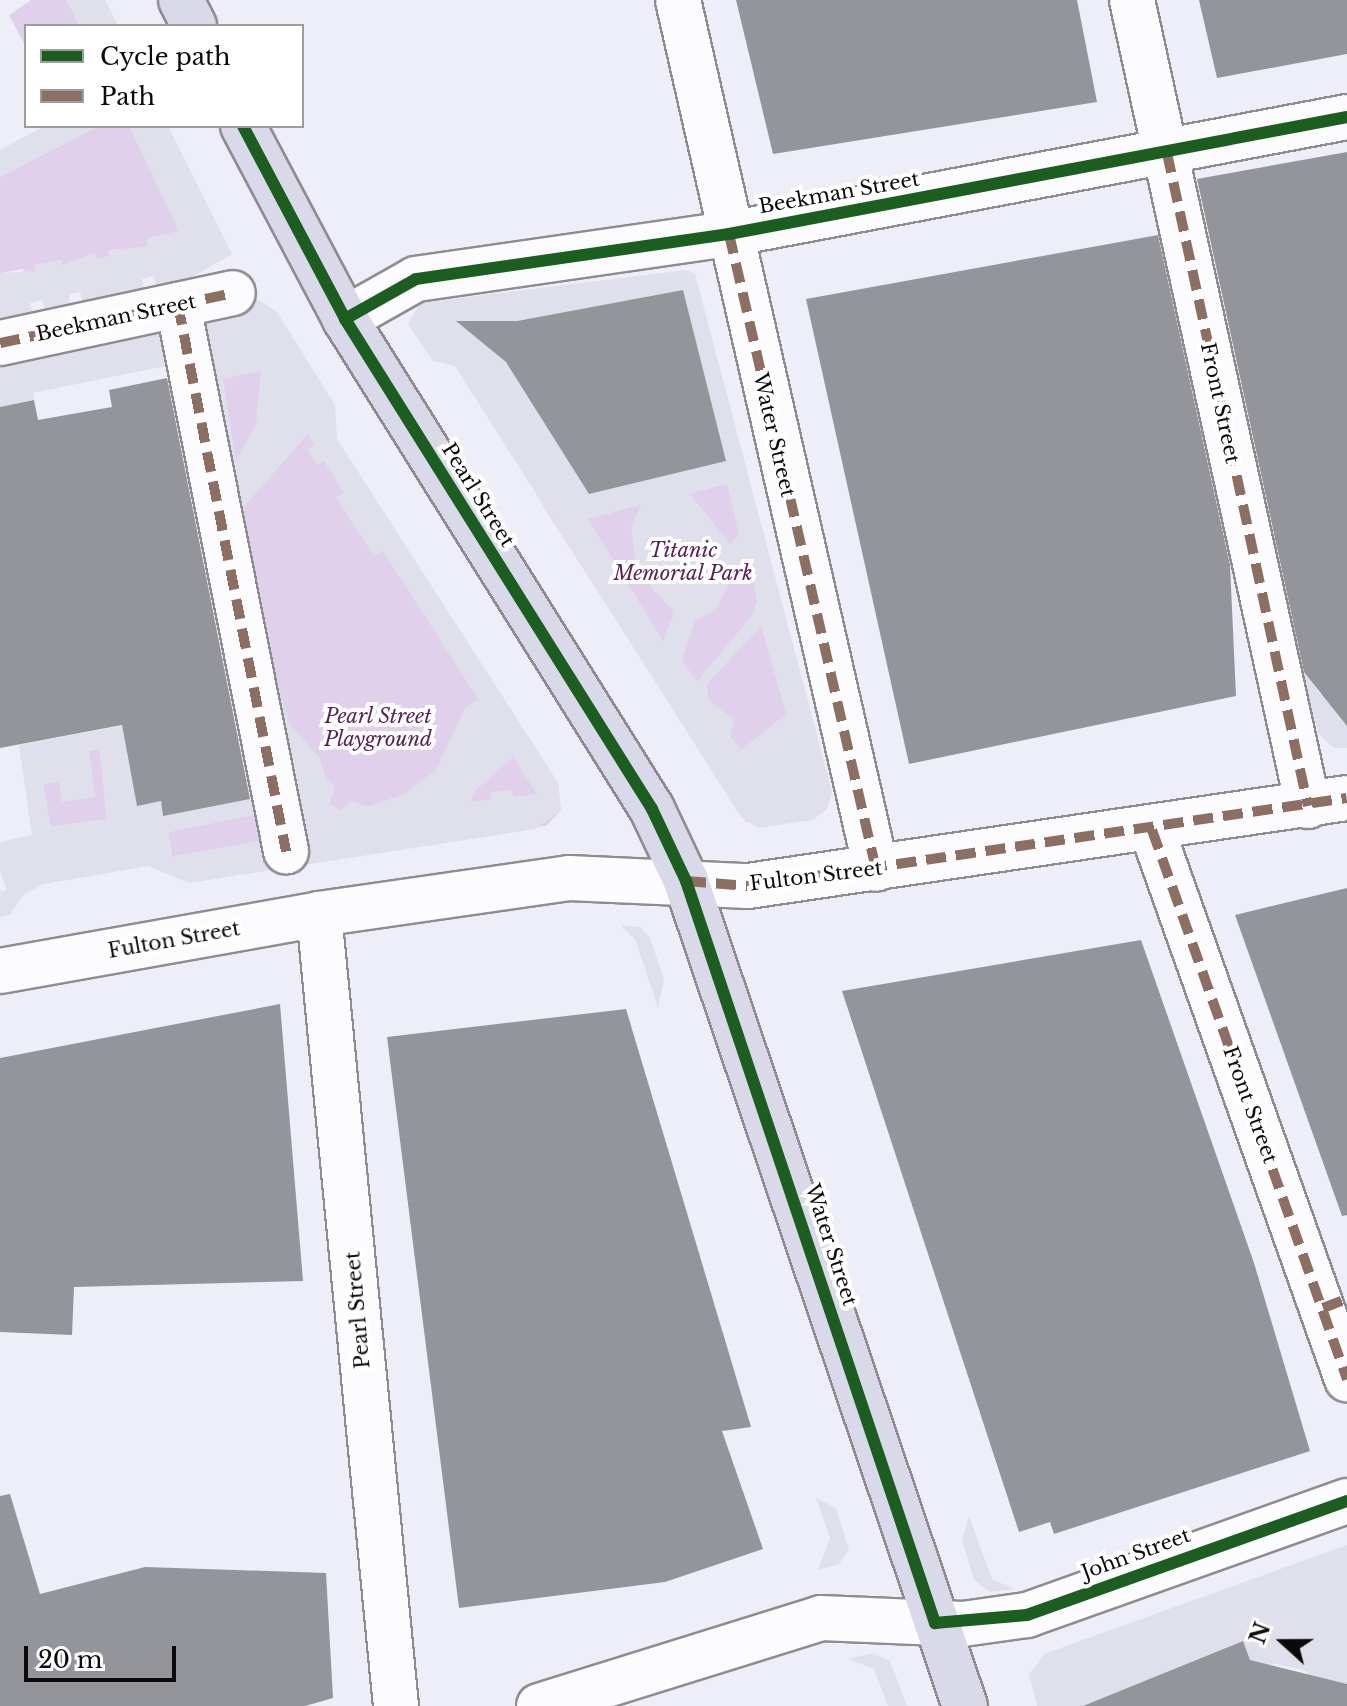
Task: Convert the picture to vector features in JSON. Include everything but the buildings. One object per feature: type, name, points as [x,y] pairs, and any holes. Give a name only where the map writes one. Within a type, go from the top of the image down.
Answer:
[{"type":"main road","points":[[181,0],[193,24]]},
{"type":"main road","name":"Pearl Street","points":[[244,128],[345,319],[652,809],[686,881]]},
{"type":"main road","name":"Water Street","points":[[686,881],[965,1706]]},
{"type":"street","name":"Water Street","points":[[678,0],[876,869]]},
{"type":"street","name":"Front Street","points":[[1132,0],[1328,802]]},
{"type":"street","name":"Beekman Street","points":[[345,319],[416,279],[729,234],[1347,117]]},
{"type":"street","name":"Beekman Street","points":[[0,343],[233,293]]},
{"type":"street","points":[[178,305],[286,851]]},
{"type":"street","name":"Fulton Street","points":[[0,971],[319,914],[569,878],[748,886],[1152,830],[1328,802]]},
{"type":"street","name":"Front Street","points":[[1152,830],[1335,1303],[1347,1379]]},
{"type":"street","name":"Pearl Street","points":[[319,914],[396,1706]]},
{"type":"street","name":"John Street","points":[[539,1706],[821,1618],[935,1623],[1027,1615],[1347,1501]]},
{"type":"green space","points":[[31,0],[67,0],[79,24],[24,24],[24,43],[9,15]]},
{"type":"green space","points":[[94,128],[130,128],[180,231],[147,239],[149,247],[109,250],[110,256],[97,260],[95,254],[62,266],[61,260],[35,265],[37,271],[24,274],[23,269],[0,273],[0,177]]},
{"type":"green space","name":"Pearl Street Playground","points":[[283,356],[558,783],[561,810],[546,826],[275,838],[172,857],[168,832],[270,811],[186,374]]},
{"type":"green space","name":"Titanic Memorial Park","points":[[726,461],[832,792],[827,809],[812,820],[746,822],[543,506]]},
{"type":"green space","points":[[100,748],[107,819],[50,827],[43,784],[59,781],[89,751]]},
{"type":"shaded area","points":[[67,0],[105,0],[117,24],[79,24]]},
{"type":"shaded area","points":[[41,128],[94,128],[0,177],[0,150]]},
{"type":"shaded area","points":[[130,128],[169,128],[232,254],[189,279],[157,287],[153,276],[142,279],[144,290],[83,303],[80,292],[69,294],[70,306],[45,311],[42,300],[30,303],[33,315],[0,321],[0,273],[36,271],[35,265],[60,260],[62,265],[94,253],[97,260],[109,256],[108,250],[148,247],[147,239],[179,231]]},
{"type":"shaded area","points":[[686,270],[695,274],[832,792],[827,809],[812,820],[758,828],[741,817],[455,366],[433,361],[408,324],[420,303]],"holes":[[[683,290],[725,461],[505,321]],[[727,484],[739,535],[730,544],[690,494]],[[641,505],[631,527],[635,557],[652,588],[674,612],[663,641],[588,519]],[[749,560],[757,601],[753,614],[697,682],[682,660],[695,621],[716,610],[735,571]],[[761,626],[786,714],[741,750],[730,736],[734,720],[710,701],[708,683]]]},
{"type":"shaded area","points":[[254,297],[277,312],[335,405],[337,439],[558,783],[561,810],[535,829],[189,883],[148,866],[44,884],[23,895],[10,915],[0,917],[0,892],[7,890],[0,871],[0,842],[32,835],[19,745],[122,726],[137,805],[161,801],[163,816],[267,795],[185,362],[33,393],[34,400],[0,407],[0,368],[173,330]],"holes":[[[261,371],[256,424],[236,461],[223,379]],[[308,434],[314,445],[307,450],[317,465],[324,461],[344,493],[336,498],[374,556],[383,551],[478,699],[465,708],[436,770],[405,794],[368,806],[350,801],[341,810],[330,804],[335,787],[325,776],[320,759],[289,723],[273,668],[265,659],[242,509]],[[100,749],[107,819],[51,827],[43,784],[59,782],[62,802],[95,797],[89,751]],[[513,757],[537,794],[513,797],[512,790],[491,792],[491,799],[471,802],[475,791]],[[270,812],[275,838],[172,857],[168,832]]]},
{"type":"shaded area","points":[[1300,662],[1319,693],[1347,709],[1347,748],[1334,748],[1318,733]]},
{"type":"shaded area","points":[[620,925],[640,927],[650,938],[664,979],[658,1008],[635,939]]},
{"type":"shaded area","points":[[816,1498],[836,1508],[849,1550],[839,1564],[818,1570],[830,1538]]},
{"type":"shaded area","points":[[969,1516],[992,1579],[1014,1589],[990,1592],[974,1580],[962,1540]]},
{"type":"shaded area","points":[[1347,1545],[1347,1706],[1304,1670],[1276,1664],[1253,1667],[1242,1641],[1084,1706],[1037,1706],[1029,1675],[1044,1654]]},
{"type":"shaded area","points":[[873,1653],[890,1661],[907,1706],[888,1706],[874,1669],[848,1659]]},
{"type":"marked path","points":[[1167,153],[1308,806]]},
{"type":"marked path","points":[[729,234],[876,869]]},
{"type":"marked path","points":[[0,343],[233,293]]},
{"type":"marked path","points":[[178,305],[286,851]]},
{"type":"marked path","points":[[686,881],[748,886],[1347,798]]},
{"type":"marked path","points":[[1152,830],[1347,1379]]},
{"type":"marked path","points":[[1323,1308],[1347,1299]]},
{"type":"cycle path","points":[[345,319],[416,279],[729,234],[1347,117]]},
{"type":"cycle path","points":[[244,128],[345,319],[652,809],[686,881],[935,1623],[1027,1615],[1347,1501]]}]
